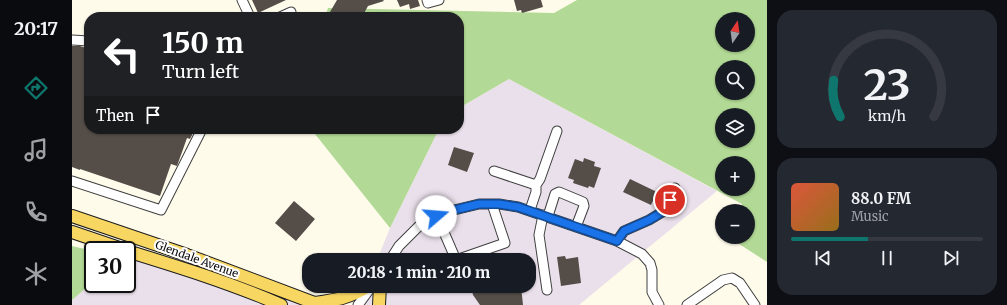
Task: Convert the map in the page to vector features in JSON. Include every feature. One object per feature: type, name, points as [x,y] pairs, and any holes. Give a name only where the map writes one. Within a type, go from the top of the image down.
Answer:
[{"type":"main road","name":"Glendale Avenue","points":[[72,216],[187,255],[317,304]]},
{"type":"main road","name":"Glendale Avenue","points":[[72,232],[99,241]]},
{"type":"main road","name":"Glendale Avenue","points":[[136,253],[249,291],[280,305]]},
{"type":"main road","points":[[317,304],[358,293]]},
{"type":"main road","points":[[379,305],[380,293]]},
{"type":"street","points":[[242,0],[248,12]]},
{"type":"street","points":[[428,0],[428,3],[439,0]]},
{"type":"street","points":[[72,40],[84,41]]},
{"type":"street","points":[[530,210],[536,192],[536,185],[540,179],[557,131]]},
{"type":"street","points":[[72,181],[161,210],[199,134]]},
{"type":"street","points":[[494,171],[536,185]]},
{"type":"street","points":[[617,241],[624,231],[649,220],[664,211],[676,188]]},
{"type":"street","points":[[547,290],[539,235],[555,194],[559,192],[583,202],[584,206],[576,227]]},
{"type":"street","points":[[394,253],[399,246],[419,226],[436,216],[479,204],[518,207],[617,241],[642,254],[650,263],[652,270],[652,292],[659,305]]},
{"type":"street","points":[[436,216],[456,260],[505,243],[492,204]]},
{"type":"street","points":[[687,305],[724,280],[732,278],[740,283],[755,305]]},
{"type":"street","points":[[358,305],[367,293]]},
{"type":"shaded area","points":[[509,79],[715,190],[715,193],[579,305],[359,305],[364,293],[536,293],[536,253],[380,253],[390,228],[437,134],[464,134],[464,105]]},
{"type":"shaded area","points":[[136,247],[302,305],[72,305],[72,300],[84,290],[84,293],[136,293]]},
{"type":"green space","points":[[577,0],[767,0],[767,262],[739,244],[755,244],[755,204],[742,204],[727,196],[755,196],[755,156],[715,156],[715,190],[509,79],[464,105],[464,12],[327,12],[328,8],[554,13]]},
{"type":"green space","points":[[315,134],[437,134],[390,228]]},
{"type":"green space","points":[[72,246],[84,249],[84,290],[72,300]]},
{"type":"building","points":[[252,0],[286,0],[260,12],[258,12]]},
{"type":"building","points":[[337,0],[384,1],[368,6],[365,12],[330,12]]},
{"type":"building","points":[[397,0],[418,0],[420,6],[410,9],[409,4],[400,7]]},
{"type":"building","points":[[514,0],[541,0],[543,7],[522,13],[521,10],[517,11]]},
{"type":"building","points":[[72,46],[84,47],[84,134],[192,134],[190,139],[187,138],[177,166],[171,164],[160,196],[72,167]]},
{"type":"building","points":[[454,147],[474,153],[467,172],[448,165]]},
{"type":"building","points":[[584,158],[595,162],[594,166],[601,168],[594,188],[589,186],[588,188],[573,183],[574,180],[568,178],[575,159],[583,162]]},
{"type":"building","points":[[630,179],[657,192],[651,205],[623,192]]},
{"type":"building","points":[[294,201],[315,219],[296,241],[275,223]]},
{"type":"building","points":[[565,256],[566,259],[578,257],[581,283],[561,286],[557,257]]},
{"type":"building","points":[[473,293],[522,293],[523,305],[480,305]]},
{"type":"route","points":[[436,216],[479,204],[499,204],[530,210],[617,241],[624,231],[649,220],[664,211],[670,200]]}]
